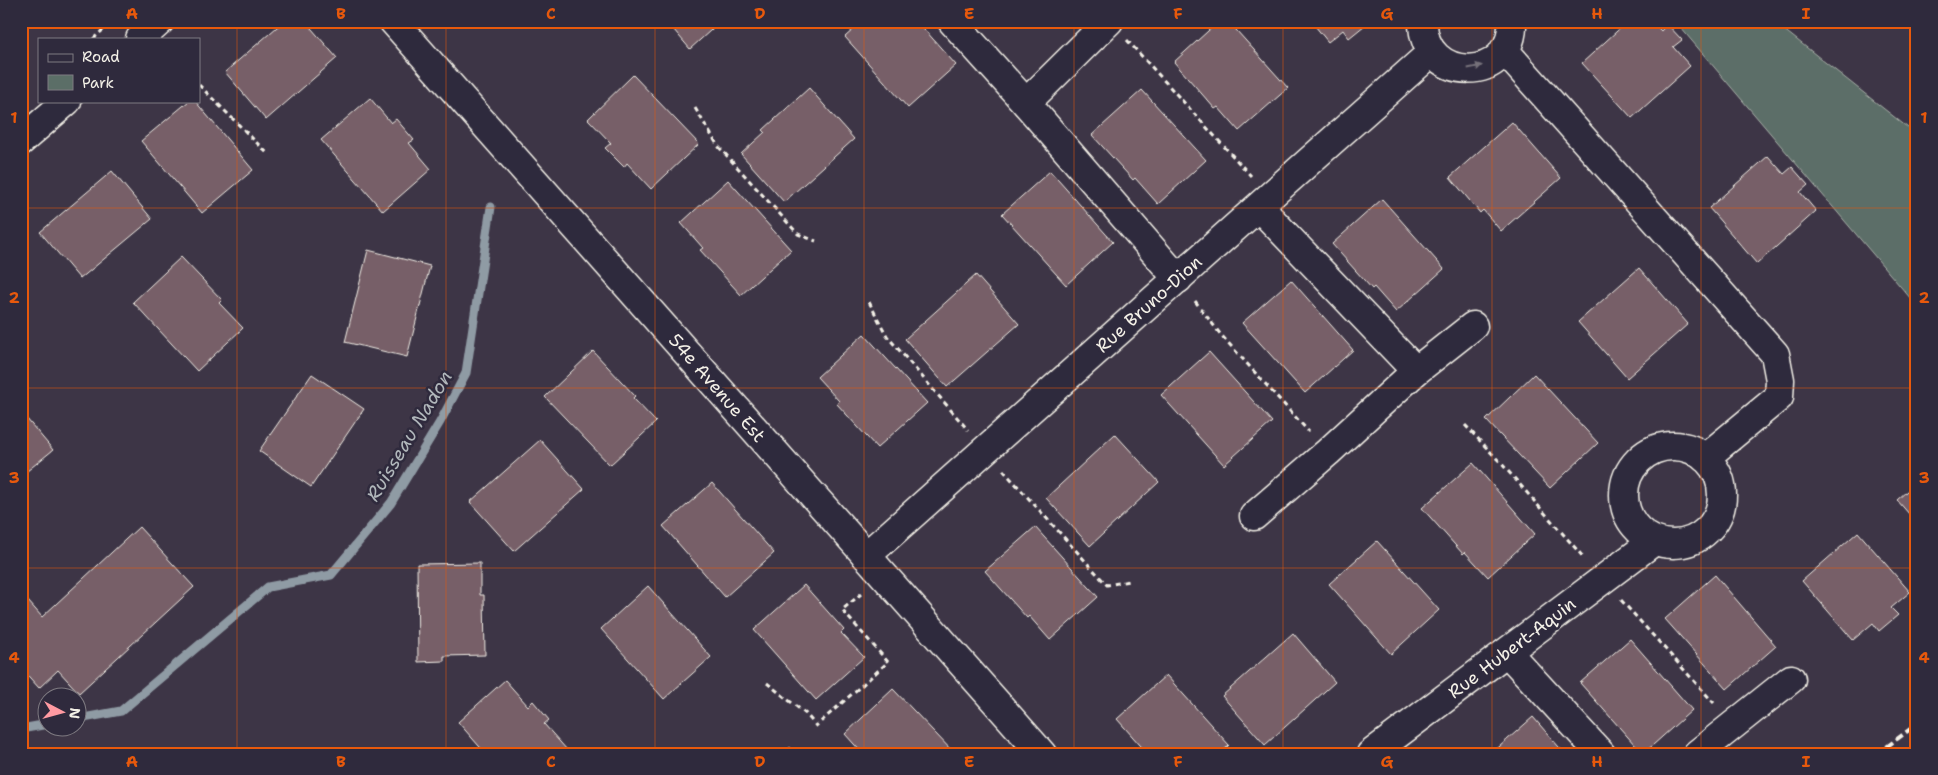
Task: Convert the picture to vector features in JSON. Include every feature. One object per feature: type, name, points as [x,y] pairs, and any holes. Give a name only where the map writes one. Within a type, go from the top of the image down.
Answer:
[{"type":"street","points":[[141,38],[160,21]]},
{"type":"street","name":"54e Avenue Est","points":[[393,21],[1042,754]]},
{"type":"street","points":[[952,21],[1026,103],[1178,279]]},
{"type":"street","points":[[1423,21],[1423,31],[1432,52],[1450,66],[1458,69],[1474,70],[1494,61],[1504,50],[1512,31],[1512,21]]},
{"type":"street","points":[[1026,103],[1116,28]]},
{"type":"street","points":[[1504,50],[1775,354],[1780,380],[1779,397],[1705,458]]},
{"type":"street","name":"Rue Bruno-Dion","points":[[866,556],[1432,52]]},
{"type":"street","points":[[21,141],[66,102]]},
{"type":"street","points":[[1265,202],[1416,371]]},
{"type":"street","points":[[1254,516],[1328,452],[1416,371],[1473,326]]},
{"type":"street","points":[[1666,446],[1695,450],[1705,458],[1709,461],[1721,483],[1722,503],[1714,524],[1702,536],[1680,545],[1663,544],[1639,532],[1629,519],[1624,503],[1624,487],[1630,471],[1637,461],[1650,451],[1666,446]]},
{"type":"street","name":"Rue Hubert-Aquin","points":[[1371,754],[1654,541]]},
{"type":"street","points":[[1507,652],[1601,754]]},
{"type":"street","points":[[1697,754],[1791,679]]},
{"type":"path","points":[[94,38],[113,21]]},
{"type":"path","points":[[1116,28],[1265,202]]},
{"type":"path","points":[[200,86],[267,152]]},
{"type":"path","points":[[695,108],[718,146],[791,227],[798,234],[816,241]]},
{"type":"path","points":[[1178,279],[1221,335],[1328,452]]},
{"type":"path","points":[[767,683],[806,714],[816,726],[888,662],[842,610],[861,594]]},
{"type":"green space","points":[[1675,21],[1773,21],[1917,135],[1917,306]]},
{"type":"building","points":[[284,21],[305,21],[337,58],[266,120],[225,72]]},
{"type":"building","points":[[661,21],[721,21],[690,49],[668,23],[665,26]]},
{"type":"building","points":[[863,21],[917,21],[956,65],[908,108],[845,37]]},
{"type":"building","points":[[1219,21],[1228,21],[1288,88],[1239,131],[1218,107],[1215,109],[1174,62]]},
{"type":"building","points":[[1311,21],[1370,21],[1349,38],[1343,30],[1328,42]]},
{"type":"building","points":[[1628,21],[1652,21],[1661,31],[1667,24],[1682,40],[1673,47],[1690,66],[1632,118],[1582,63]]},
{"type":"building","points":[[633,75],[699,144],[651,189],[627,163],[624,167],[605,148],[611,143],[588,119]]},
{"type":"building","points":[[809,88],[854,139],[784,202],[741,154],[765,132],[763,130]]},
{"type":"building","points":[[1142,90],[1206,160],[1158,204],[1092,135]]},
{"type":"building","points":[[370,98],[391,123],[396,119],[414,140],[409,143],[431,169],[383,211],[321,140]]},
{"type":"building","points":[[188,102],[196,102],[253,170],[202,213],[141,141]]},
{"type":"building","points":[[1512,122],[1561,178],[1501,231],[1483,210],[1480,213],[1450,177]]},
{"type":"building","points":[[1768,156],[1784,174],[1792,167],[1808,185],[1800,192],[1816,211],[1757,264],[1709,208]]},
{"type":"building","points":[[112,171],[152,219],[80,279],[40,232]]},
{"type":"building","points":[[1050,171],[1113,242],[1066,285],[1002,214]]},
{"type":"building","points":[[728,180],[791,250],[741,295],[700,250],[703,248],[681,223]]},
{"type":"building","points":[[1382,199],[1444,269],[1396,312],[1374,287],[1372,289],[1332,244]]},
{"type":"building","points":[[368,250],[430,266],[407,357],[345,342]]},
{"type":"building","points":[[181,257],[222,300],[219,303],[243,328],[197,371],[133,302]]},
{"type":"building","points":[[1639,268],[1688,324],[1627,378],[1578,322]]},
{"type":"building","points":[[976,275],[1019,324],[947,387],[905,339]]},
{"type":"building","points":[[1291,280],[1353,350],[1305,393],[1242,323]]},
{"type":"building","points":[[864,334],[927,403],[877,448],[837,404],[839,401],[817,377]]},
{"type":"building","points":[[593,351],[635,396],[633,398],[656,422],[610,465],[545,397]]},
{"type":"building","points":[[1209,352],[1272,422],[1224,465],[1161,395]]},
{"type":"building","points":[[312,374],[364,409],[311,487],[259,451]]},
{"type":"building","points":[[1534,374],[1598,443],[1550,488],[1486,420]]},
{"type":"building","points":[[21,412],[53,450],[21,476]]},
{"type":"building","points":[[1115,434],[1159,482],[1090,546],[1046,498]]},
{"type":"building","points":[[540,440],[584,489],[514,551],[470,502]]},
{"type":"building","points":[[1473,463],[1535,534],[1488,577],[1465,552],[1463,554],[1422,508]]},
{"type":"building","points":[[1917,482],[1917,523],[1897,500]]},
{"type":"building","points":[[712,483],[774,553],[725,597],[663,526]]},
{"type":"building","points":[[139,527],[194,587],[84,688],[74,688],[58,670],[39,688],[21,668],[21,593],[42,617]]},
{"type":"building","points":[[1035,527],[1098,597],[1050,640],[1029,616],[1027,618],[985,571]]},
{"type":"building","points":[[1858,532],[1910,592],[1891,608],[1898,615],[1879,631],[1873,623],[1853,640],[1802,581]]},
{"type":"building","points":[[1377,541],[1439,610],[1391,654],[1329,584]]},
{"type":"building","points":[[480,563],[480,595],[484,595],[485,655],[444,656],[444,661],[418,662],[417,564]]},
{"type":"building","points":[[1715,575],[1776,646],[1727,689],[1665,619]]},
{"type":"building","points":[[804,585],[844,630],[841,633],[864,657],[816,700],[754,630]]},
{"type":"building","points":[[648,586],[711,657],[664,699],[601,629]]},
{"type":"building","points":[[1293,633],[1335,682],[1265,745],[1222,696]]},
{"type":"building","points":[[1630,639],[1692,710],[1643,754],[1580,683]]},
{"type":"building","points":[[1166,675],[1229,745],[1220,754],[1148,754],[1117,719]]},
{"type":"building","points":[[505,680],[528,706],[533,701],[549,720],[544,724],[568,751],[565,754],[486,754],[458,722]]},
{"type":"building","points":[[893,689],[955,754],[863,754],[845,734]]},
{"type":"building","points":[[1533,717],[1565,754],[1491,754]]},
{"type":"building","points":[[790,747],[796,754],[783,754]]},
{"type":"waterway","name":"Ruisseau Nadon","points":[[88,717],[121,711],[268,587],[331,575],[391,503],[440,422],[466,373],[491,207]]},
{"type":"waterway","name":"Ruisseau Nadon","points":[[21,729],[38,726]]},
{"type":"railway","points":[[1877,754],[1917,724]]}]
